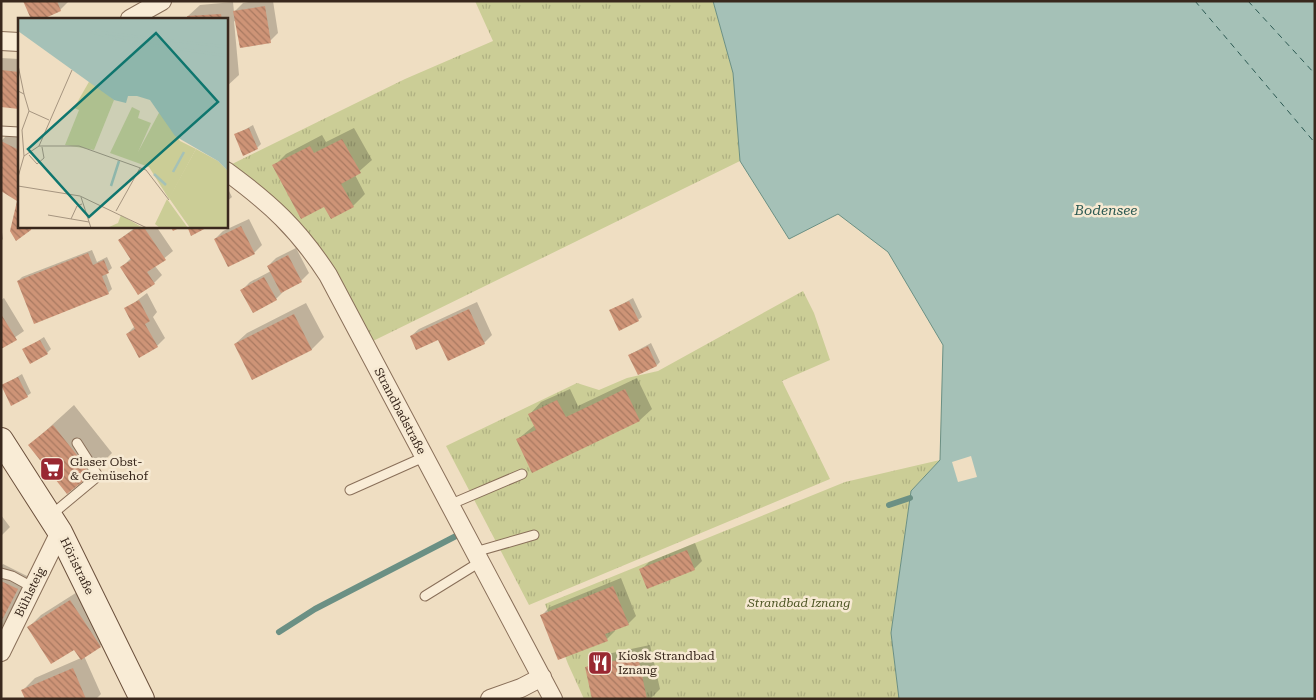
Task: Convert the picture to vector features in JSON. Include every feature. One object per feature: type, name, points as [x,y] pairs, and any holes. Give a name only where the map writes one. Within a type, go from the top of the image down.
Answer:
[{"type":"main road","name":"Höristraße","points":[[1,440],[55,524],[142,699]]},
{"type":"street","points":[[132,18],[162,1]]},
{"type":"street","points":[[1,41],[18,42]]},
{"type":"street","name":"Strandbadstraße","points":[[228,173],[275,210],[307,243],[328,276],[553,699]]},
{"type":"street","name":"Bühlsteig","points":[[1,652],[32,587],[55,524]]},
{"type":"street","points":[[490,699],[521,688],[542,677]]},
{"type":"lane","points":[[1,131],[18,132]]},
{"type":"lane","points":[[55,524],[98,476],[77,443]]},
{"type":"lane","points":[[350,490],[424,456]]},
{"type":"lane","points":[[449,505],[522,474]]},
{"type":"lane","points":[[425,596],[478,557],[534,535]]},
{"type":"lane","points":[[1,573],[12,576],[32,587]]},
{"type":"green space","points":[[475,1],[713,1],[733,73],[740,161],[373,341],[333,268],[228,166],[405,79],[493,41]]},
{"type":"green space","points":[[803,291],[814,313],[830,360],[782,381],[830,479],[529,605],[446,446],[577,383],[599,390],[627,378],[658,371]]},
{"type":"green space","name":"Strandbad Iznang","points":[[940,460],[911,491],[891,633],[899,699],[584,699],[568,664],[545,604],[845,482]]},
{"type":"water","name":"Bodensee","points":[[713,1],[1315,1],[1315,699],[899,699],[891,633],[911,491],[940,460],[943,345],[888,252],[838,214],[789,239],[740,161],[733,73]]},
{"type":"pier","points":[[971,456],[977,477],[958,482],[952,462]]},
{"type":"building","points":[[23,1],[57,1],[61,11],[45,18],[31,18]]},
{"type":"building","points":[[265,6],[271,43],[240,48],[233,11]]},
{"type":"building","points":[[221,14],[222,18],[187,18],[187,16]]},
{"type":"building","points":[[1,70],[18,72],[18,109],[1,107]]},
{"type":"building","points":[[249,128],[258,149],[243,156],[234,134]]},
{"type":"building","points":[[342,139],[361,173],[341,184],[354,207],[331,219],[324,207],[301,219],[272,165],[310,146],[314,153]]},
{"type":"building","points":[[1,141],[18,150],[18,228],[32,228],[16,241],[10,231],[17,201],[1,191]]},
{"type":"building","points":[[241,226],[255,254],[228,267],[214,239]]},
{"type":"building","points":[[136,228],[144,228],[166,260],[147,272],[155,284],[138,295],[120,267],[131,260],[118,240]]},
{"type":"building","points":[[188,228],[206,228],[191,236]]},
{"type":"building","points":[[88,253],[93,265],[104,260],[109,273],[102,276],[109,294],[34,324],[17,281]]},
{"type":"building","points":[[288,255],[302,282],[281,293],[267,266]]},
{"type":"building","points":[[264,277],[277,300],[253,313],[240,290]]},
{"type":"building","points":[[139,300],[150,321],[145,324],[158,347],[139,358],[126,334],[135,329],[124,308]]},
{"type":"building","points":[[629,301],[639,321],[619,331],[609,310]]},
{"type":"building","points":[[469,309],[485,344],[448,361],[438,340],[416,350],[410,336]]},
{"type":"building","points":[[1,314],[17,340],[1,349]]},
{"type":"building","points":[[294,314],[312,350],[252,380],[234,344]]},
{"type":"building","points":[[40,340],[48,354],[30,364],[22,349]]},
{"type":"building","points":[[648,346],[657,366],[638,375],[628,355]]},
{"type":"building","points":[[18,377],[28,397],[11,406],[1,385]]},
{"type":"building","points":[[625,389],[640,421],[532,473],[516,439],[536,430],[528,414],[557,400],[566,417]]},
{"type":"building","points":[[53,425],[92,474],[67,494],[28,445]]},
{"type":"building","points":[[687,550],[695,570],[647,589],[639,569]]},
{"type":"building","points":[[1,581],[18,589],[1,622]]},
{"type":"building","points":[[613,586],[629,625],[605,634],[608,641],[558,660],[540,615]]},
{"type":"building","points":[[70,600],[101,647],[81,660],[74,650],[51,664],[27,627]]},
{"type":"building","points":[[638,656],[647,699],[592,699],[585,667]]},
{"type":"building","points":[[73,668],[86,699],[25,699],[21,690]]},
{"type":"waterway","points":[[889,505],[910,498]]},
{"type":"waterway","points":[[279,632],[315,609],[456,536]]},
{"type":"ferry route","points":[[1195,1],[1315,143]]},
{"type":"ferry route","points":[[1248,1],[1315,74]]},
{"type":"place","name":"Glaser Obst- & Gemüsehof","points":[[52,469]]},
{"type":"place","name":"Kiosk Strandbad Iznang","points":[[600,663]]}]
